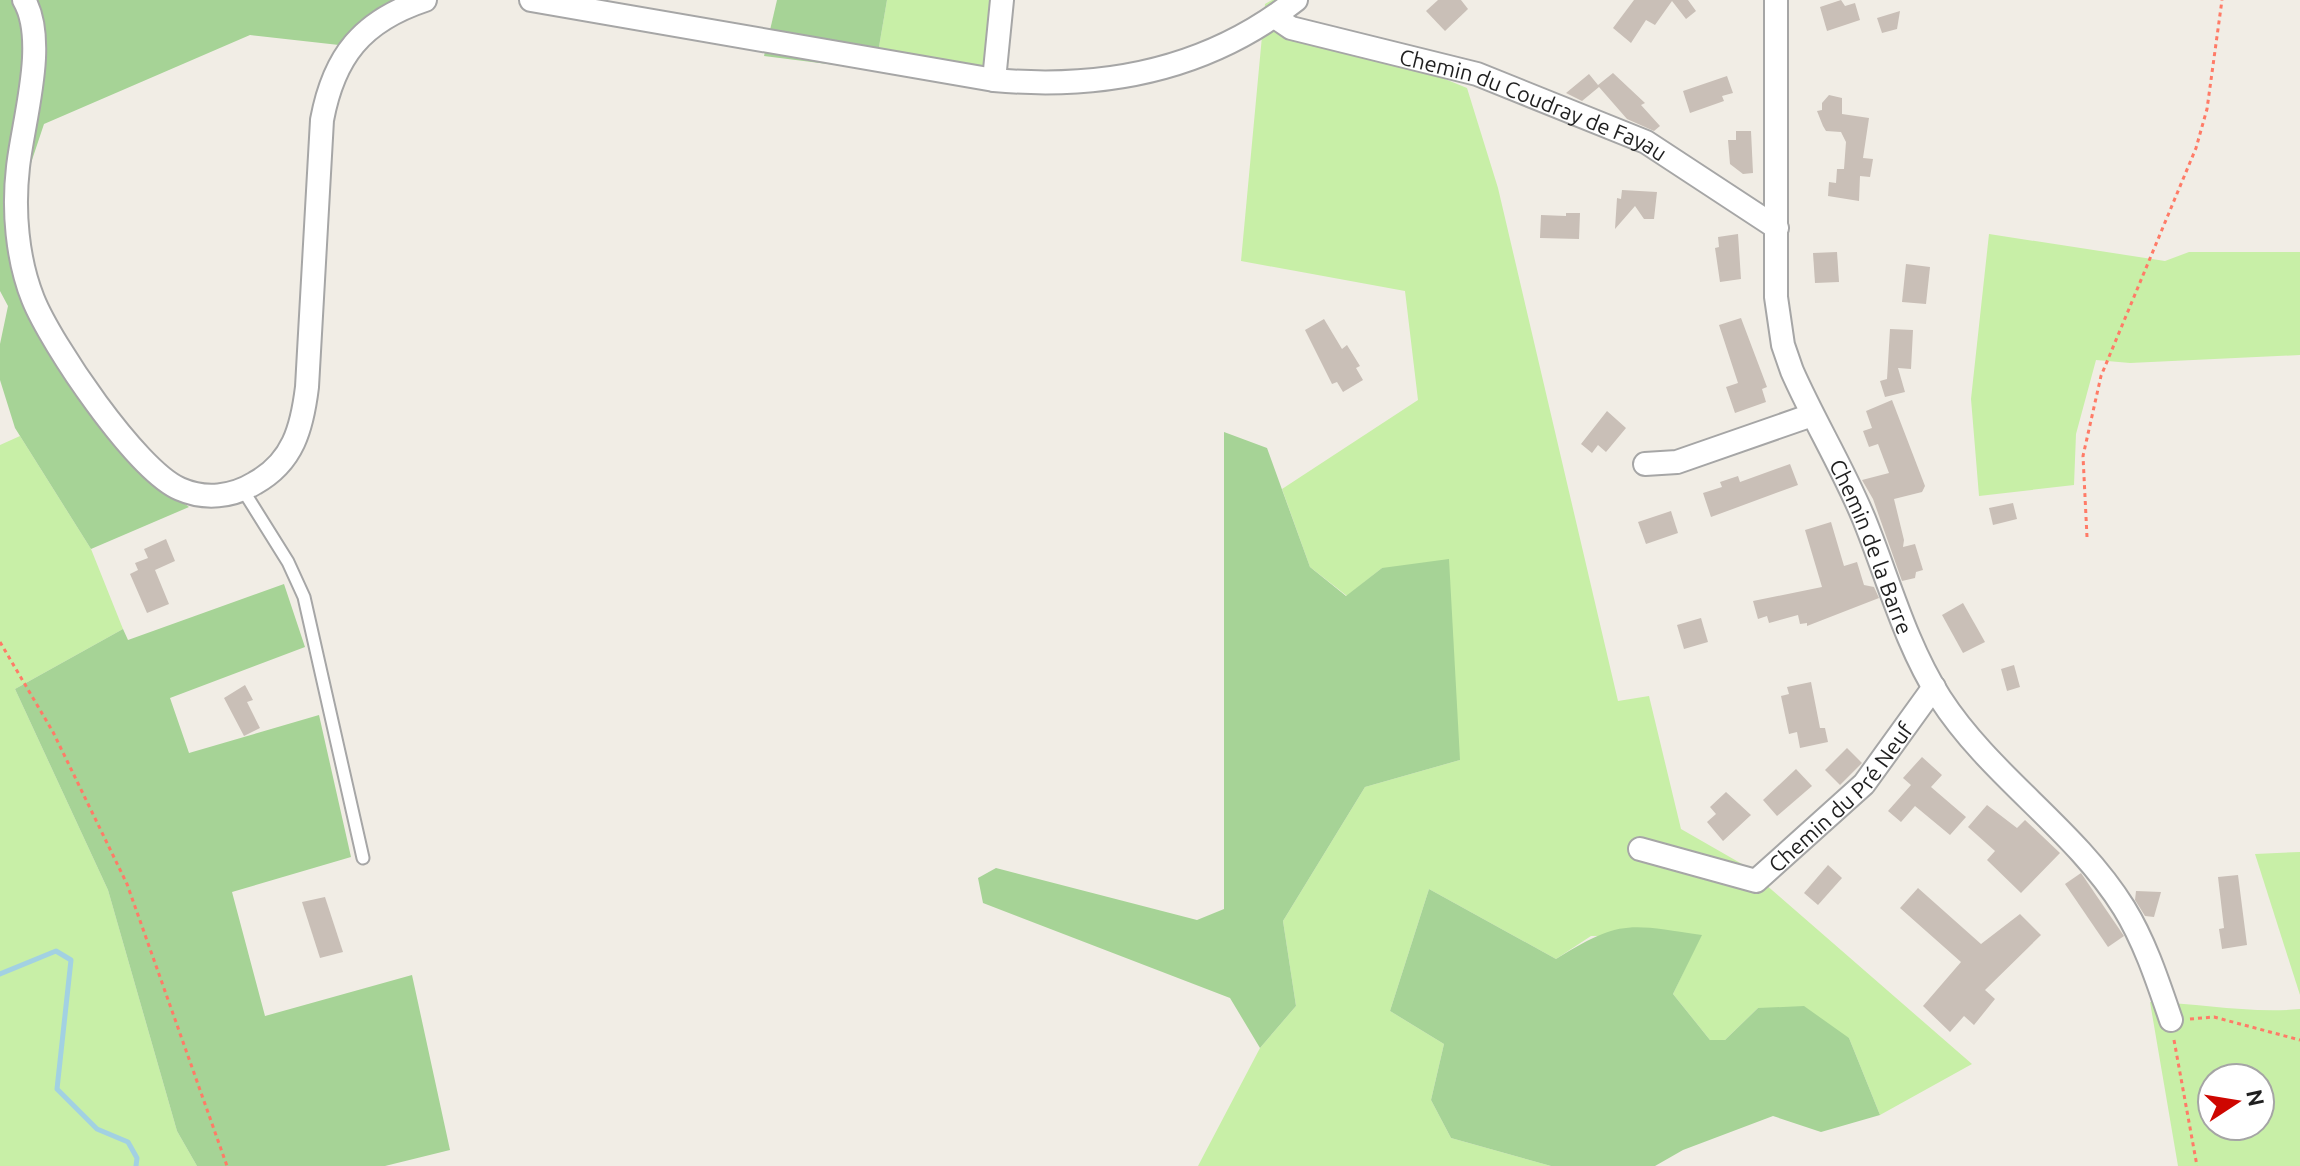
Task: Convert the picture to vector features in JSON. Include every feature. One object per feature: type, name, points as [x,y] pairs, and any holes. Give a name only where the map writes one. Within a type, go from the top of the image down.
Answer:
[{"type":"street","points":[[24,0],[35,35],[18,169],[17,214],[21,252],[32,297],[49,332],[111,424],[177,488],[202,496],[246,489],[275,472],[292,448],[302,425],[322,120],[328,91],[355,41],[379,21],[425,0]]},
{"type":"street","points":[[531,0],[994,80],[1070,83],[1158,71],[1222,47],[1275,17],[1296,0]]},
{"type":"street","points":[[994,80],[1002,0]]},
{"type":"street","name":"Chemin de la Barre","points":[[1776,0],[1776,297],[1783,345],[1812,415],[1864,519],[1887,584],[1934,687],[1986,758],[2077,849],[2123,907],[2155,973],[2171,1020]]},
{"type":"street","name":"Chemin du Coudray de Fayau","points":[[1275,17],[1291,28],[1477,74],[1646,142],[1777,228]]},
{"type":"street","points":[[1645,464],[1677,462],[1812,415]]},
{"type":"street","name":"Chemin du Pré Neuf","points":[[1640,849],[1756,881],[1864,784],[1934,687]]},
{"type":"lane","points":[[246,489],[248,498],[288,562],[304,597],[363,858]]},
{"type":"path","points":[[2087,537],[2083,456],[2101,376],[2196,148],[2207,109],[2222,0]]},
{"type":"path","points":[[0,642],[53,732],[127,884],[227,1166]]},
{"type":"path","points":[[2197,1166],[2171,1020],[2214,1017],[2300,1040]]},
{"type":"green space","points":[[0,0],[398,0],[391,11],[339,45],[250,35],[44,124],[30,166],[26,216],[38,293],[68,380],[132,464],[189,507],[91,549],[15,428],[0,380],[0,344],[8,306],[0,291]]},
{"type":"green space","points":[[777,0],[887,0],[875,70],[764,56]]},
{"type":"green space","points":[[887,0],[1014,0],[1003,88],[875,70]]},
{"type":"green space","points":[[1272,0],[1286,0],[1297,19],[1467,88],[1498,188],[1618,701],[1649,696],[1681,829],[1742,864],[1972,1064],[1880,1115],[1849,1038],[1758,1008],[1725,1040],[1710,1040],[1673,994],[1701,935],[1591,936],[1556,959],[1429,889],[1390,1011],[1444,1044],[1431,1100],[1451,1138],[1551,1166],[1198,1166],[1260,1048],[1296,1006],[1283,921],[1365,787],[1460,760],[1382,568],[1347,596],[1310,567],[1282,489],[1418,400],[1405,291],[1241,261],[1265,4]]},
{"type":"green space","points":[[1989,234],[2165,261],[2189,252],[2300,252],[2300,355],[2130,363],[2096,360],[2076,434],[2074,485],[1979,496],[1971,399]]},
{"type":"green space","points":[[1224,432],[1267,448],[1310,567],[1346,596],[1382,568],[1449,559],[1460,760],[1365,787],[1283,921],[1296,1006],[1260,1048],[1230,998],[983,903],[978,878],[996,868],[1197,920],[1224,909]]},
{"type":"green space","points":[[20,436],[91,549],[123,629],[15,689],[108,890],[177,1131],[197,1166],[0,1166],[0,445]]},
{"type":"green space","points":[[284,584],[305,647],[170,698],[189,753],[319,715],[351,857],[232,892],[265,1016],[412,975],[450,1150],[385,1166],[197,1166],[177,1131],[108,890],[15,689],[123,629],[128,640]]},
{"type":"green space","points":[[2300,852],[2300,995],[2255,854]]},
{"type":"green space","points":[[1429,889],[1556,959],[1595,937],[1625,928],[1657,928],[1702,935],[1673,994],[1710,1040],[1725,1040],[1758,1008],[1804,1006],[1849,1038],[1880,1115],[1821,1132],[1773,1116],[1683,1150],[1655,1166],[1551,1166],[1451,1138],[1431,1100],[1444,1044],[1390,1011]]},
{"type":"green space","points":[[2150,1002],[2262,1010],[2300,1009],[2300,1166],[2178,1166]]},
{"type":"building","points":[[1438,0],[1461,0],[1468,9],[1445,31],[1426,11]]},
{"type":"building","points":[[1634,0],[1688,0],[1696,11],[1686,19],[1672,1],[1655,25],[1646,20],[1631,43],[1613,28]]},
{"type":"building","points":[[1841,0],[1845,6],[1855,3],[1860,20],[1827,31],[1820,7]]},
{"type":"building","points":[[1900,11],[1897,29],[1882,33],[1877,18]]},
{"type":"building","points":[[1613,73],[1645,103],[1641,105],[1660,126],[1654,131],[1627,119],[1599,87],[1582,101],[1566,93],[1589,74],[1598,85]]},
{"type":"building","points":[[1727,76],[1733,93],[1722,96],[1724,101],[1690,113],[1683,91]]},
{"type":"building","points":[[1829,95],[1842,98],[1842,114],[1869,118],[1863,158],[1873,159],[1870,177],[1860,176],[1859,201],[1828,196],[1829,182],[1836,183],[1837,169],[1844,169],[1846,142],[1841,132],[1826,131],[1817,111],[1822,110],[1822,103]]},
{"type":"building","points":[[1736,131],[1751,131],[1753,173],[1743,174],[1730,164],[1728,140],[1736,140]]},
{"type":"building","points":[[1622,190],[1657,192],[1654,219],[1644,219],[1635,206],[1615,229],[1617,198],[1621,199]]},
{"type":"building","points":[[1566,213],[1580,213],[1579,239],[1540,238],[1541,215],[1566,216]]},
{"type":"building","points":[[1738,234],[1741,279],[1720,282],[1715,248],[1719,247],[1718,237]]},
{"type":"building","points":[[1837,252],[1839,282],[1815,283],[1813,253]]},
{"type":"building","points":[[1906,264],[1930,267],[1926,304],[1902,302]]},
{"type":"building","points":[[1741,318],[1767,387],[1762,389],[1766,402],[1735,413],[1726,387],[1738,383],[1719,325]]},
{"type":"building","points":[[1324,319],[1342,349],[1347,345],[1360,366],[1356,368],[1363,380],[1343,392],[1337,382],[1332,384],[1305,330]]},
{"type":"building","points":[[1890,329],[1913,330],[1911,369],[1898,368],[1905,392],[1885,397],[1880,381],[1887,379]]},
{"type":"building","points":[[1892,400],[1925,486],[1922,492],[1894,499],[1903,547],[1915,544],[1923,570],[1916,572],[1915,578],[1902,581],[1873,499],[1862,480],[1889,473],[1878,444],[1869,447],[1863,431],[1872,428],[1866,411]]},
{"type":"building","points":[[1607,411],[1626,428],[1606,452],[1598,445],[1592,453],[1581,444]]},
{"type":"building","points":[[1790,464],[1798,485],[1711,517],[1703,493],[1722,487],[1720,482],[1738,476],[1740,482]]},
{"type":"building","points":[[2013,503],[2017,519],[1993,525],[1989,508]]},
{"type":"building","points":[[1671,511],[1678,533],[1646,544],[1638,522]]},
{"type":"building","points":[[1831,522],[1844,566],[1857,562],[1864,585],[1874,587],[1879,598],[1807,626],[1807,623],[1800,624],[1798,615],[1769,623],[1767,616],[1758,619],[1753,601],[1822,587],[1805,530]]},
{"type":"building","points":[[166,539],[175,561],[155,570],[169,604],[147,613],[130,574],[138,570],[135,563],[148,558],[144,549]]},
{"type":"building","points":[[1963,603],[1985,642],[1963,653],[1942,615]]},
{"type":"building","points":[[1701,618],[1708,642],[1684,649],[1677,625]]},
{"type":"building","points":[[2014,665],[2020,687],[2007,691],[2001,669]]},
{"type":"building","points":[[1811,682],[1820,728],[1825,728],[1828,742],[1800,748],[1797,732],[1789,734],[1781,696],[1789,694],[1787,687]]},
{"type":"building","points":[[245,685],[253,700],[247,702],[260,728],[244,736],[224,698]]},
{"type":"building","points":[[1847,748],[1862,763],[1840,785],[1825,770]]},
{"type":"building","points":[[1922,757],[1942,775],[1931,787],[1966,817],[1950,835],[1915,806],[1901,822],[1888,811],[1911,785],[1903,778]]},
{"type":"building","points":[[1796,769],[1812,786],[1777,816],[1763,800]]},
{"type":"building","points":[[1726,792],[1751,815],[1723,841],[1707,822],[1716,814],[1710,807]]},
{"type":"building","points":[[1987,805],[2017,828],[2025,820],[2060,853],[2021,893],[1987,860],[1995,851],[1968,827]]},
{"type":"building","points":[[1828,865],[1842,878],[1818,905],[1804,893]]},
{"type":"building","points":[[2081,873],[2124,936],[2108,947],[2065,884]]},
{"type":"building","points":[[2238,875],[2247,945],[2222,949],[2219,929],[2224,928],[2218,877]]},
{"type":"building","points":[[1918,888],[1981,944],[2020,914],[2041,935],[1985,990],[1995,999],[1974,1025],[1964,1016],[1950,1032],[1923,1006],[1961,962],[1900,908]]},
{"type":"building","points":[[2136,891],[2161,892],[2154,917],[2145,916],[2135,900]]},
{"type":"building","points":[[325,897],[343,952],[320,958],[302,902]]},
{"type":"waterway","points":[[0,974],[56,951],[71,960],[57,1089],[97,1129],[128,1142],[137,1158],[136,1166]]}]
